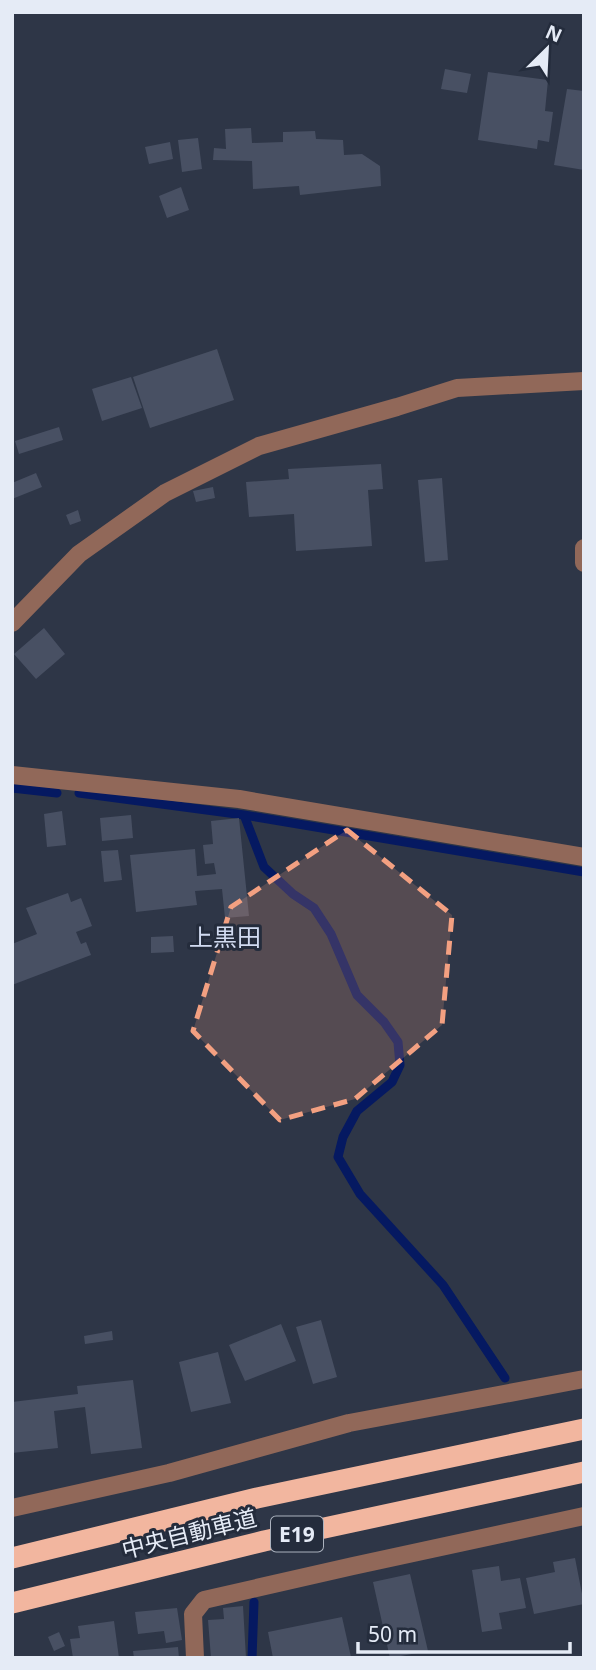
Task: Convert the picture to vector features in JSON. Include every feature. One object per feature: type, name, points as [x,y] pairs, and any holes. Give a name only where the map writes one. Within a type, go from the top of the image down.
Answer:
[{"type":"highway","name":"中央自動車道","points":[[12,1558],[257,1498],[584,1429]]},
{"type":"highway","name":"中央自動車道","points":[[12,1603],[264,1541],[584,1472]]},
{"type":"street","points":[[12,623],[90,546],[165,493],[259,446],[457,388],[584,381]]},
{"type":"street","points":[[584,548],[584,563]]},
{"type":"street","points":[[12,775],[239,799],[584,857]]},
{"type":"street","points":[[12,1508],[169,1473],[349,1423],[584,1379]]},
{"type":"street","points":[[195,1658],[193,1614],[204,1601],[584,1516]]},
{"type":"highlighted area","points":[[347,830],[452,915],[442,1025],[355,1099],[280,1120],[193,1031],[231,907]]},
{"type":"building","points":[[445,69],[471,74],[467,93],[441,89]]},
{"type":"building","points":[[488,72],[548,80],[545,111],[553,112],[549,142],[538,140],[537,149],[478,140]]},
{"type":"building","points":[[567,89],[584,91],[584,170],[554,165]]},
{"type":"building","points":[[251,128],[252,143],[283,142],[283,132],[315,131],[316,139],[343,140],[344,155],[362,154],[380,166],[381,186],[300,195],[299,186],[253,189],[252,161],[213,160],[214,148],[226,149],[225,129]]},
{"type":"building","points":[[198,138],[202,169],[182,172],[178,140]]},
{"type":"building","points":[[170,142],[173,159],[149,164],[145,147]]},
{"type":"building","points":[[181,187],[189,210],[167,218],[159,196]]},
{"type":"building","points":[[217,349],[234,400],[150,428],[133,377]]},
{"type":"building","points":[[131,377],[142,408],[102,421],[92,389]]},
{"type":"building","points":[[59,427],[63,440],[19,454],[15,441]]},
{"type":"building","points":[[381,464],[383,489],[368,490],[372,546],[296,551],[294,514],[249,517],[246,482],[289,479],[288,469]]},
{"type":"building","points":[[36,473],[42,487],[12,499],[12,483]]},
{"type":"building","points":[[442,478],[448,560],[425,562],[418,480]]},
{"type":"building","points":[[213,487],[215,498],[196,502],[193,491]]},
{"type":"building","points":[[78,510],[81,521],[70,525],[66,515]]},
{"type":"building","points":[[44,628],[65,654],[36,679],[14,654]]},
{"type":"building","points":[[62,811],[66,845],[47,847],[44,814]]},
{"type":"building","points":[[131,815],[133,838],[102,841],[100,818]]},
{"type":"building","points":[[239,818],[249,916],[225,918],[222,889],[195,891],[197,905],[136,912],[130,855],[195,849],[197,876],[216,874],[214,863],[205,864],[203,845],[213,844],[211,821]]},
{"type":"building","points":[[118,850],[122,880],[104,882],[101,851]]},
{"type":"building","points":[[68,893],[71,902],[81,898],[92,926],[76,932],[81,944],[86,942],[91,955],[12,985],[12,944],[37,934],[26,908]]},
{"type":"building","points":[[173,936],[174,952],[151,953],[151,937]]},
{"type":"building","points":[[321,1320],[337,1377],[313,1384],[296,1327]]},
{"type":"building","points":[[281,1324],[296,1361],[245,1381],[229,1345]]},
{"type":"building","points":[[112,1331],[113,1340],[85,1344],[84,1336]]},
{"type":"building","points":[[218,1352],[231,1403],[191,1412],[179,1362]]},
{"type":"building","points":[[133,1380],[142,1448],[91,1454],[85,1407],[54,1411],[58,1448],[12,1453],[12,1402],[78,1394],[77,1386]]},
{"type":"building","points":[[575,1558],[584,1604],[534,1614],[526,1578],[555,1572],[553,1562]]},
{"type":"building","points":[[499,1566],[501,1581],[520,1578],[526,1608],[499,1613],[502,1629],[482,1632],[472,1570]]},
{"type":"building","points":[[410,1574],[428,1651],[390,1658],[373,1582]]},
{"type":"building","points":[[243,1606],[246,1658],[211,1658],[208,1620],[224,1619],[223,1608]]},
{"type":"building","points":[[177,1608],[182,1640],[166,1643],[164,1631],[138,1634],[135,1612]]},
{"type":"building","points":[[342,1617],[351,1657],[273,1658],[268,1632]]},
{"type":"building","points":[[114,1621],[119,1658],[73,1658],[70,1639],[80,1638],[78,1626]]},
{"type":"building","points":[[59,1632],[65,1646],[54,1651],[48,1637]]},
{"type":"building","points":[[178,1647],[179,1658],[134,1658],[133,1651]]},
{"type":"waterway","points":[[12,788],[57,793]]},
{"type":"waterway","points":[[79,793],[244,815],[584,872]]},
{"type":"waterway","points":[[244,815],[264,867],[293,894],[314,908],[331,934],[357,995],[384,1022],[398,1042],[400,1065],[392,1082],[357,1111],[343,1137],[338,1157],[360,1194],[443,1285],[505,1378]]},
{"type":"waterway","points":[[252,1658],[254,1602]]},
{"type":"district","name":"上黒田","points":[[225,936]]}]
